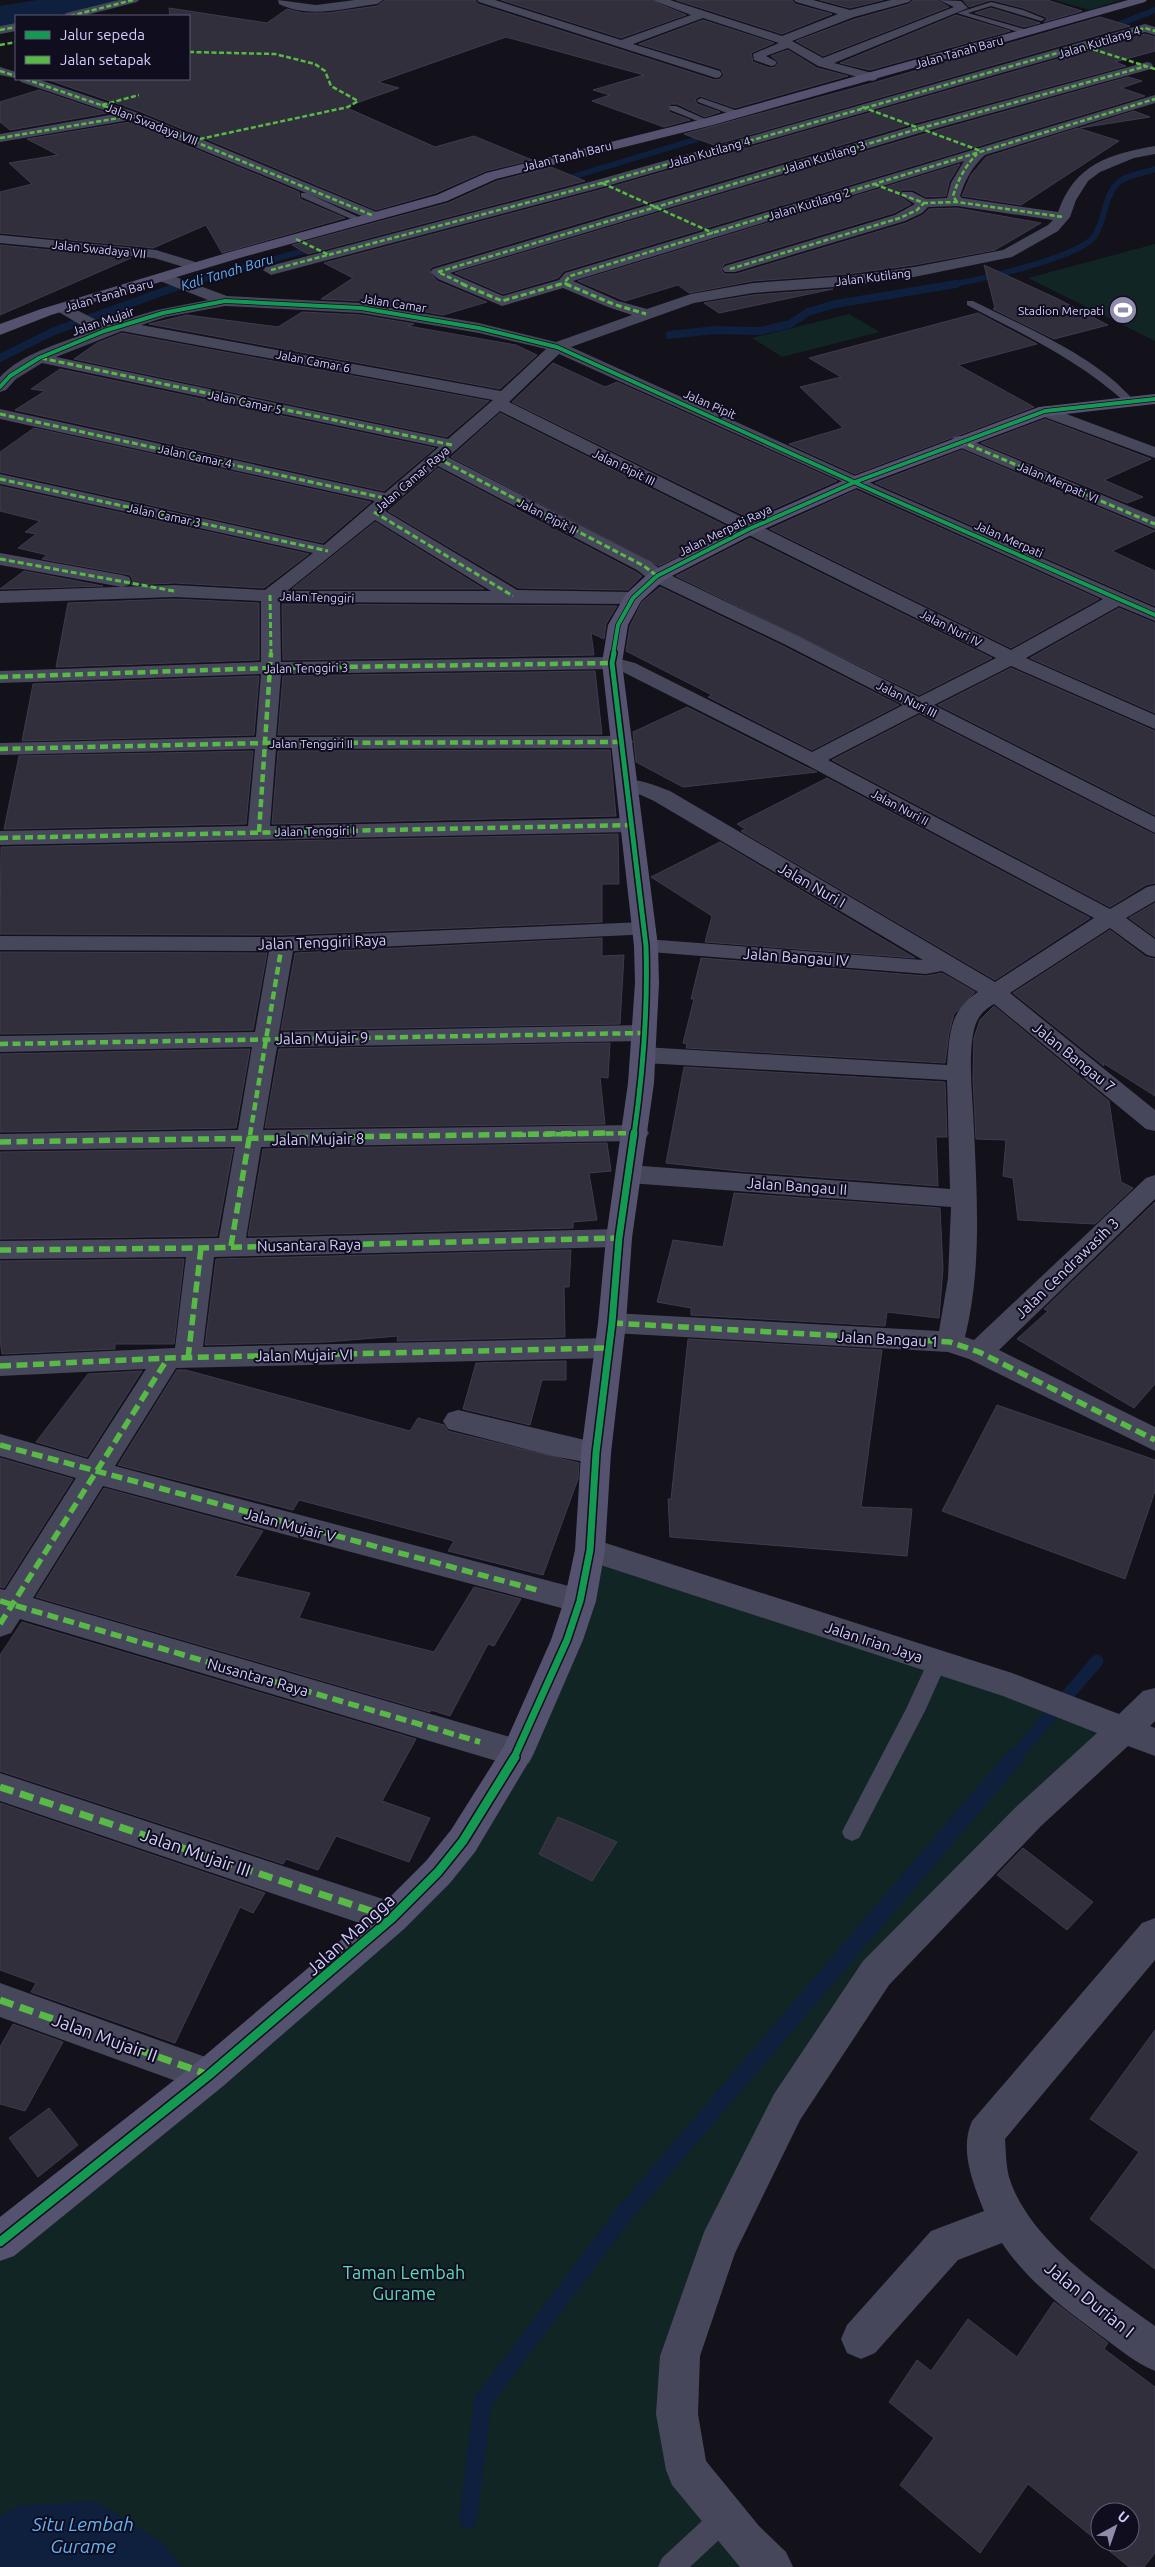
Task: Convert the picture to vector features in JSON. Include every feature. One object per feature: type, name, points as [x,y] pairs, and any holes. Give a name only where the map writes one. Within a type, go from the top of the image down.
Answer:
[{"type":"street","points":[[74,15],[133,0]]},
{"type":"street","points":[[284,0],[289,5],[310,9],[377,0]]},
{"type":"street","points":[[483,0],[716,74]]},
{"type":"street","points":[[658,0],[785,42],[822,63],[872,77]]},
{"type":"street","points":[[800,0],[850,14]]},
{"type":"street","points":[[772,62],[758,57],[759,54],[850,14],[905,0]]},
{"type":"street","points":[[822,63],[962,8],[957,3],[946,0]]},
{"type":"street","name":"Jalan Tanah Baru","points":[[0,330],[169,280],[197,267],[300,241],[368,218],[442,198],[491,176],[738,114],[1135,1]]},
{"type":"street","points":[[621,44],[704,14]]},
{"type":"street","points":[[0,30],[15,27]]},
{"type":"street","name":"Jalan Kutilang 4","points":[[271,270],[325,253],[602,183],[862,107],[1150,29]]},
{"type":"street","points":[[0,44],[15,42]]},
{"type":"street","points":[[1085,46],[1151,67]]},
{"type":"street","name":"Jalan Kutilang 3","points":[[564,283],[502,301],[443,276],[438,272],[503,251],[918,129],[1151,67]]},
{"type":"street","points":[[0,71],[15,76]]},
{"type":"street","name":"Jalan Swadaya VIII","points":[[28,80],[134,116],[277,175],[368,218]]},
{"type":"street","name":"Jalan Kutilang 2","points":[[564,283],[570,276],[981,151],[1148,104],[1155,99]]},
{"type":"street","points":[[862,107],[981,151]]},
{"type":"street","points":[[0,138],[134,116]]},
{"type":"street","name":"Jalan Kutilang","points":[[552,352],[646,314],[691,299],[729,291],[858,280],[914,272],[1007,254],[1053,228],[1062,217],[1069,200],[1084,178],[1096,169],[1131,154],[1155,150]]},
{"type":"street","points":[[957,202],[953,196],[956,184],[966,163],[981,151]]},
{"type":"street","points":[[602,183],[713,233]]},
{"type":"street","points":[[874,184],[924,203],[957,202],[1062,217]]},
{"type":"street","points":[[730,269],[900,218],[918,210],[924,203]]},
{"type":"street","name":"Jalan Swadaya VII","points":[[0,239],[156,254],[197,267]]},
{"type":"street","points":[[300,241],[325,253]]},
{"type":"street","points":[[169,280],[225,301]]},
{"type":"street","points":[[564,283],[604,300],[646,314]]},
{"type":"street","name":"Jalan Mujair","points":[[0,387],[10,376],[39,358],[99,328],[225,301]]},
{"type":"street","name":"Jalan Camar","points":[[225,301],[361,308],[488,330],[552,352]]},
{"type":"street","points":[[66,311],[99,328]]},
{"type":"street","name":"Jalan Camar 6","points":[[120,325],[502,401]]},
{"type":"street","name":"Jalan Camar Raya","points":[[270,595],[328,551],[437,458],[502,401],[552,352]]},
{"type":"street","name":"Jalan Pipit","points":[[552,352],[855,482]]},
{"type":"street","name":"Jalan Camar 5","points":[[39,358],[452,445]]},
{"type":"street","name":"Jalan Merpati Raya","points":[[619,1238],[636,1133],[647,983],[645,938],[623,742],[612,663],[618,625],[633,598],[657,576],[749,529],[855,482],[960,441],[1045,411],[1128,401],[1155,400]]},
{"type":"street","name":"Jalan Pipit III","points":[[502,401],[749,529]]},
{"type":"street","points":[[1045,411],[1155,453]]},
{"type":"street","name":"Jalan Camar 4","points":[[0,414],[389,499]]},
{"type":"street","name":"Jalan Merpati VI","points":[[960,441],[1155,524]]},
{"type":"street","name":"Jalan Pipit II","points":[[437,458],[644,566],[657,576]]},
{"type":"street","name":"Jalan Camar 3","points":[[0,479],[328,551]]},
{"type":"street","name":"Jalan Merpati","points":[[855,482],[1155,615]]},
{"type":"street","points":[[374,512],[513,596]]},
{"type":"street","name":"Jalan Nuri IV","points":[[749,529],[1011,658],[1155,723]]},
{"type":"street","points":[[0,559],[174,591]]},
{"type":"street","name":"Jalan Nuri III","points":[[657,576],[918,705],[1155,826]]},
{"type":"street","name":"Jalan Tenggiri","points":[[0,597],[174,591],[317,598],[513,596],[633,598]]},
{"type":"street","points":[[259,832],[264,743],[271,668],[270,595]]},
{"type":"street","points":[[812,760],[1011,658],[1118,599]]},
{"type":"street","name":"Jalan Tenggiri 3","points":[[0,677],[271,668],[612,663],[640,672]]},
{"type":"street","name":"Jalan Nuri II","points":[[640,672],[812,760],[1110,918],[1155,950]]},
{"type":"street","name":"Jalan Tenggiri II","points":[[0,749],[264,743],[623,742]]},
{"type":"street","name":"Jalan Nuri I","points":[[628,786],[646,789],[662,796],[993,991]]},
{"type":"street","name":"Jalan Tenggiri I","points":[[0,838],[631,825]]},
{"type":"street","name":"Jalan Bangau 1","points":[[610,1335],[950,1342],[958,1311],[962,1278],[964,1199],[960,1073],[963,1027],[972,1007],[993,991],[1155,892]]},
{"type":"street","name":"Jalan Bangau IV","points":[[645,938],[926,967],[946,963]]},
{"type":"street","name":"Jalan Tenggiri Raya","points":[[0,943],[282,944],[645,938]]},
{"type":"street","points":[[231,1246],[268,1038],[282,944]]},
{"type":"street","name":"Jalan Bangau 7","points":[[993,991],[1155,1123]]},
{"type":"street","name":"Jalan Mujair 9","points":[[0,1044],[268,1038],[644,1044],[960,1073]]},
{"type":"street","name":"Jalan Mujair 8","points":[[0,1142],[249,1140],[636,1133]]},
{"type":"street","name":"Jalan Bangau II","points":[[629,1174],[964,1199]]},
{"type":"street","name":"Jalan Cendrawasih 3","points":[[979,1352],[1155,1184]]},
{"type":"street","name":"Nusantara Raya","points":[[0,1250],[201,1248],[619,1238]]},
{"type":"street","name":"Jalan Mangga","points":[[4,2235],[210,2075],[392,1918],[438,1872],[462,1841],[517,1753],[567,1640],[580,1602],[590,1550],[596,1453],[619,1238]]},
{"type":"street","points":[[4,1610],[178,1358],[201,1248]]},
{"type":"street","name":"Jalan Mujair VI","points":[[0,1366],[610,1335]]},
{"type":"street","points":[[950,1342],[979,1352],[1155,1440]]},
{"type":"street","points":[[458,1420],[552,1445],[596,1453]]},
{"type":"street","name":"Jalan Mujair V","points":[[0,1445],[97,1473],[580,1602]]},
{"type":"street","name":"Jalan Irian Jaya","points":[[590,1550],[1012,1686],[1139,1735]]},
{"type":"street","name":"Nusantara Raya","points":[[4,1610],[517,1753]]},
{"type":"street","points":[[771,2567],[744,2541],[687,2470],[677,2414],[680,2356],[718,2246],[787,2108],[876,1973],[1029,1816],[1139,1735],[1155,1701]]},
{"type":"street","name":"Jalan Mujair III","points":[[0,1786],[392,1918]]},
{"type":"street","name":"Jalan Durian I","points":[[1155,1934],[985,2134],[990,2180],[1010,2221],[1050,2270],[1155,2351]]},
{"type":"street","name":"Jalan Mujair II","points":[[0,2000],[210,2075]]},
{"type":"street","points":[[861,2339],[945,2245],[1010,2221]]},
{"type":"lane","points":[[1009,27],[1041,19],[1021,11],[991,4],[962,13],[1028,33]]},
{"type":"lane","points":[[701,100],[738,114]]},
{"type":"lane","points":[[672,108],[708,122]]},
{"type":"lane","points":[[304,195],[368,218]]},
{"type":"lane","points":[[970,302],[1082,364],[1120,391],[1128,401]]},
{"type":"lane","points":[[852,1832],[915,1710],[937,1662]]},
{"type":"lane","points":[[671,2567],[725,2517]]},
{"type":"green space","points":[[1054,0],[1121,0],[1090,10]]},
{"type":"green space","name":"Stadion Merpati","points":[[1155,244],[1155,341],[1028,278]]},
{"type":"green space","points":[[849,314],[880,332],[782,357],[752,338]]},
{"type":"green space","name":"Taman Lembah Gurame","points":[[590,1550],[1123,1729],[821,2054],[680,2356],[687,2470],[771,2567],[0,2567],[0,2242],[328,1974],[491,1797]]},
{"type":"water","name":"Situ Lembah Gurame","points":[[95,2501],[162,2542],[182,2567],[0,2567],[0,2517],[17,2506]]},
{"type":"building","points":[[385,0],[475,0],[478,4],[715,80],[720,79],[724,75],[721,69],[639,44],[703,20],[774,43],[751,53],[753,62],[770,68],[775,67],[779,62],[771,56],[788,50],[817,68],[848,76],[735,108],[700,96],[695,99],[697,104],[720,112],[705,117],[677,104],[670,104],[669,112],[690,120],[664,127],[592,101],[610,95],[593,90],[644,75],[506,37],[378,82],[399,88],[345,107],[435,147],[474,136],[532,160],[486,171],[436,193],[376,210],[139,111],[49,80],[190,80],[190,15],[170,15],[169,8],[267,23],[287,9],[303,13],[328,13],[377,6]]},
{"type":"building","points":[[501,0],[650,0],[686,15],[621,38]]},
{"type":"building","points":[[676,0],[792,0],[795,4],[832,14],[782,34]]},
{"type":"building","points":[[820,0],[883,0],[850,8]]},
{"type":"building","points":[[913,0],[937,0],[949,7],[823,56],[796,41],[855,19],[909,4]]},
{"type":"building","points":[[963,0],[991,0],[969,7]]},
{"type":"building","points":[[991,0],[1047,0],[1082,11],[1044,22],[1047,20],[1046,17],[1023,8]]},
{"type":"building","points":[[991,8],[1040,23],[1024,27],[975,13]]},
{"type":"building","points":[[956,15],[1010,31],[870,70],[840,63]]},
{"type":"building","points":[[1100,17],[1130,26],[714,145],[684,134],[876,82]]},
{"type":"building","points":[[1145,34],[1155,37],[1155,51],[1115,62],[1126,66],[912,124],[432,267],[429,271],[437,281],[487,302],[443,315],[361,301],[321,299],[353,278],[324,263],[607,188]]},
{"type":"building","points":[[1128,77],[1142,81],[1121,88],[1145,96],[564,271],[558,278],[503,294],[455,273],[924,134]]},
{"type":"building","points":[[39,90],[107,113],[10,130],[0,122],[0,102]]},
{"type":"building","points":[[1134,111],[1150,117],[1080,128]]},
{"type":"building","points":[[130,122],[299,192],[300,199],[345,218],[222,253],[206,225],[153,248],[0,233],[0,192],[32,184],[9,163],[58,155],[27,139]]},
{"type":"building","points":[[1078,128],[1119,141],[1021,205],[962,196],[971,175],[986,157]]},
{"type":"building","points":[[960,164],[949,182],[946,196],[926,197],[913,190],[902,190],[898,195],[911,204],[894,213],[724,264],[721,270],[725,274],[736,274],[906,223],[923,215],[929,209],[957,208],[1041,223],[995,250],[914,265],[848,274],[753,281],[689,293],[678,285],[625,301],[578,281]]},
{"type":"building","points":[[551,167],[585,181],[308,254],[292,245],[448,203],[497,181]]},
{"type":"building","points":[[0,245],[131,258],[0,315]]},
{"type":"building","points":[[984,265],[1056,298],[1108,325],[1054,339],[993,309],[995,308]]},
{"type":"building","points":[[833,289],[719,313],[704,303],[753,295]]},
{"type":"building","points":[[302,312],[361,315],[414,324],[408,326],[516,345],[537,355],[500,389],[149,324],[187,315],[278,327]]},
{"type":"building","points":[[978,313],[1037,344],[958,365],[1034,407],[855,474],[789,444],[843,428],[800,387],[841,377],[809,358]]},
{"type":"building","points":[[122,333],[489,401],[447,437],[74,359],[97,343]]},
{"type":"building","points":[[553,363],[605,387],[617,382],[837,481],[751,519],[512,402]]},
{"type":"building","points":[[60,369],[435,448],[384,491],[15,410],[45,391],[31,389]]},
{"type":"building","points":[[500,413],[732,529],[659,566],[451,457]]},
{"type":"building","points":[[1045,419],[1151,459],[1104,480],[1143,497],[1127,503],[981,443]]},
{"type":"building","points":[[34,428],[371,502],[323,543],[0,472],[0,452]]},
{"type":"building","points":[[962,450],[1155,531],[1112,551],[1155,571],[1155,606],[875,483]]},
{"type":"building","points":[[438,468],[642,576],[628,590],[518,588],[388,511]]},
{"type":"building","points":[[0,486],[309,554],[264,588],[174,583],[131,585],[133,580],[130,575],[42,559],[47,555],[18,548],[36,534],[25,532],[40,521],[0,511]]},
{"type":"building","points":[[856,490],[1099,599],[1011,648],[770,529]]},
{"type":"building","points":[[375,522],[484,589],[292,589]]},
{"type":"building","points":[[750,538],[992,658],[919,695],[676,576]]},
{"type":"building","points":[[24,571],[103,586],[0,589]]},
{"type":"building","points":[[660,587],[783,646],[899,705],[812,750],[708,697],[712,695],[626,651],[630,626],[642,602]]},
{"type":"building","points":[[174,599],[259,603],[259,660],[56,667],[68,603]]},
{"type":"building","points":[[282,604],[617,606],[606,624],[604,639],[591,633],[594,655],[283,660]]},
{"type":"building","points":[[1119,608],[1155,623],[1155,713],[1030,658]]},
{"type":"building","points":[[1011,668],[1155,731],[1155,815],[938,705]]},
{"type":"building","points":[[595,671],[602,734],[278,735],[283,676]]},
{"type":"building","points":[[259,676],[254,735],[22,741],[33,684]]},
{"type":"building","points":[[687,707],[817,772],[683,787],[636,762],[633,732]]},
{"type":"building","points":[[919,715],[1155,835],[1155,883],[1146,885],[1110,907],[832,760]]},
{"type":"building","points":[[610,750],[616,816],[272,824],[278,751]]},
{"type":"building","points":[[253,751],[246,824],[4,829],[19,756]]},
{"type":"building","points":[[827,778],[1090,918],[995,980],[741,831],[745,829],[737,824]]},
{"type":"building","points":[[618,834],[619,884],[602,884],[602,922],[282,935],[0,934],[1,847]]},
{"type":"building","points":[[720,842],[915,958],[705,942],[712,916],[651,877]]},
{"type":"building","points":[[1155,903],[1155,937],[1129,918]]},
{"type":"building","points":[[1110,930],[1146,957],[1155,959],[1155,1096],[1103,1063],[1104,1066],[1013,993]]},
{"type":"building","points":[[602,938],[602,956],[624,955],[620,1024],[281,1030],[295,953]]},
{"type":"building","points":[[0,952],[267,953],[253,1030],[0,1034]]},
{"type":"building","points":[[701,958],[926,976],[942,973],[975,992],[954,1014],[945,1063],[686,1048],[687,1044],[683,1043],[694,999],[691,999]]},
{"type":"building","points":[[994,1006],[1109,1101],[1121,1182],[1133,1188],[1095,1224],[1018,1220],[1013,1178],[1003,1176],[1006,1140],[976,1139],[973,1077],[974,1038],[980,1020]]},
{"type":"building","points":[[610,1043],[608,1078],[600,1077],[605,1124],[265,1128],[279,1049]]},
{"type":"building","points":[[250,1049],[236,1128],[0,1132],[0,1054]]},
{"type":"building","points":[[684,1067],[945,1082],[947,1137],[936,1137],[938,1186],[738,1171],[666,1163]]},
{"type":"building","points":[[607,1143],[611,1171],[589,1173],[597,1220],[573,1222],[573,1228],[248,1236],[263,1149]]},
{"type":"building","points":[[233,1149],[217,1236],[0,1239],[0,1152]]},
{"type":"building","points":[[734,1193],[940,1208],[943,1269],[939,1318],[887,1312],[885,1326],[691,1315],[691,1308],[657,1302],[673,1240],[723,1247]]},
{"type":"building","points":[[1155,1202],[1155,1384],[1134,1408],[1017,1339],[1048,1311],[1044,1309]]},
{"type":"building","points":[[571,1250],[569,1287],[564,1287],[565,1337],[397,1341],[398,1336],[326,1342],[205,1345],[216,1259]]},
{"type":"building","points":[[184,1259],[174,1344],[115,1344],[115,1349],[2,1354],[0,1340],[0,1261]]},
{"type":"building","points":[[688,1339],[882,1350],[861,1507],[912,1509],[907,1556],[670,1537],[668,1499],[671,1499]]},
{"type":"building","points":[[566,1361],[566,1380],[542,1380],[530,1425],[463,1409],[476,1363]]},
{"type":"building","points":[[177,1370],[186,1370],[410,1431],[418,1418],[444,1425],[448,1431],[579,1463],[578,1479],[543,1575],[448,1551],[454,1541],[299,1500],[293,1510],[118,1465]]},
{"type":"building","points":[[142,1371],[87,1457],[36,1442],[88,1374]]},
{"type":"building","points":[[997,1405],[1155,1460],[1155,1491],[1125,1579],[942,1511]]},
{"type":"building","points":[[0,1458],[73,1479],[4,1588],[0,1587]]},
{"type":"building","points":[[104,1488],[263,1531],[235,1576],[310,1593],[299,1618],[434,1652],[474,1587],[521,1599],[494,1646],[488,1644],[450,1716],[431,1710],[430,1712],[36,1597]]},
{"type":"building","points":[[22,1622],[416,1739],[382,1801],[430,1818],[409,1862],[336,1836],[318,1870],[286,1859],[283,1864],[0,1771],[0,1655]]},
{"type":"building","points":[[0,1803],[265,1893],[253,1913],[240,1907],[175,2043],[31,1992],[36,1983],[0,1970]]},
{"type":"building","points":[[558,1817],[617,1842],[592,1881],[539,1854]]},
{"type":"building","points":[[1023,1848],[1093,1902],[1067,1930],[997,1875]]},
{"type":"building","points":[[13,2024],[63,2042],[25,2111],[0,2104],[0,2047]]},
{"type":"building","points":[[1155,2030],[1155,2269],[1090,2219],[1139,2152],[1090,2119]]},
{"type":"building","points":[[49,2108],[78,2145],[38,2177],[9,2138]]},
{"type":"building","points":[[1054,2302],[1108,2343],[1104,2349],[1155,2387],[1155,2553],[1144,2567],[1129,2567],[1111,2552],[1140,2552],[1140,2502],[1090,2502],[1090,2535],[1028,2484],[980,2553],[900,2485],[934,2438],[889,2402],[917,2360],[931,2371],[968,2319],[1017,2357]]},
{"type":"waterway","points":[[0,16],[99,0]]},
{"type":"waterway","points":[[1107,29],[1155,10]]},
{"type":"waterway","points":[[559,181],[714,134]]},
{"type":"waterway","points":[[949,285],[1026,267],[1068,253],[1084,245],[1094,237],[1098,230],[1110,194],[1119,182],[1131,176],[1155,169]]},
{"type":"waterway","name":"Kali Tanah Baru","points":[[182,285],[318,247]]},
{"type":"waterway","points":[[670,335],[714,330],[760,331],[790,324],[808,312],[835,304],[956,284]]},
{"type":"waterway","name":"Kali Tanah Baru","points":[[0,358],[54,331],[182,285]]},
{"type":"waterway","points":[[1014,1758],[1097,1661]]},
{"type":"waterway","points":[[468,2520],[483,2401],[624,2214],[1015,1757]]},
{"type":"marked path","points":[[74,15],[133,0]]},
{"type":"marked path","points":[[0,30],[15,27]]},
{"type":"marked path","points":[[271,270],[602,183],[1145,28],[1155,31]]},
{"type":"marked path","points":[[0,45],[15,42]]},
{"type":"marked path","points":[[1086,47],[1155,69]]},
{"type":"marked path","points":[[190,52],[275,54],[315,64],[325,71],[331,86],[358,101],[348,107],[195,140]]},
{"type":"marked path","points":[[564,283],[502,301],[443,276],[438,272],[918,129],[1147,66]]},
{"type":"marked path","points":[[0,71],[15,76]]},
{"type":"marked path","points":[[28,80],[133,116],[374,216]]},
{"type":"marked path","points":[[102,105],[139,95]]},
{"type":"marked path","points":[[646,314],[613,304],[564,283],[570,276],[1155,99]]},
{"type":"marked path","points":[[862,107],[981,151]]},
{"type":"marked path","points":[[0,138],[131,116]]},
{"type":"marked path","points":[[957,202],[953,196],[957,184],[965,168],[977,154]]},
{"type":"marked path","points":[[602,183],[713,233]]},
{"type":"marked path","points":[[874,184],[924,203],[957,202],[1063,217]]},
{"type":"marked path","points":[[730,269],[900,218],[917,210],[924,203]]},
{"type":"marked path","points":[[296,239],[329,255]]},
{"type":"marked path","points":[[41,358],[452,445]]},
{"type":"marked path","points":[[0,414],[389,499]]},
{"type":"marked path","points":[[960,441],[1155,524]]},
{"type":"marked path","points":[[437,458],[644,566],[657,576]]},
{"type":"marked path","points":[[0,479],[328,551]]},
{"type":"marked path","points":[[374,512],[513,596]]},
{"type":"marked path","points":[[0,559],[174,591]]},
{"type":"marked path","points":[[259,832],[271,668],[270,595]]},
{"type":"marked path","points":[[0,677],[271,668],[612,663]]},
{"type":"marked path","points":[[0,749],[264,743],[623,742]]},
{"type":"marked path","points":[[0,838],[631,825]]},
{"type":"marked path","points":[[231,1246],[282,944]]},
{"type":"marked path","points":[[0,1044],[644,1033]]},
{"type":"marked path","points":[[0,1142],[636,1133]]},
{"type":"marked path","points":[[0,1250],[201,1248],[619,1238]]},
{"type":"marked path","points":[[188,1358],[201,1248]]},
{"type":"marked path","points":[[612,1323],[950,1342],[979,1352],[1155,1440]]},
{"type":"marked path","points":[[0,1366],[168,1358],[609,1348]]},
{"type":"marked path","points":[[0,1624],[168,1358]]},
{"type":"marked path","points":[[0,1445],[97,1473],[537,1590]]},
{"type":"marked path","points":[[0,1601],[480,1742]]},
{"type":"marked path","points":[[0,1787],[392,1918]]},
{"type":"marked path","points":[[0,2000],[209,2075]]},
{"type":"cycle path","points":[[0,387],[10,376],[39,358],[104,331],[163,313],[225,301],[361,308],[479,328],[557,347],[878,493],[1155,615]]},
{"type":"cycle path","points":[[0,2242],[209,2075],[392,1918],[438,1872],[463,1841],[517,1753],[567,1640],[580,1601],[590,1550],[596,1453],[612,1323],[619,1238],[641,1083],[647,983],[646,946],[612,663],[618,625],[633,598],[657,576],[749,529],[855,482],[960,441],[1045,411],[1155,399]]},
{"type":"place","name":"Stadion Merpati","points":[[1123,310]]}]
